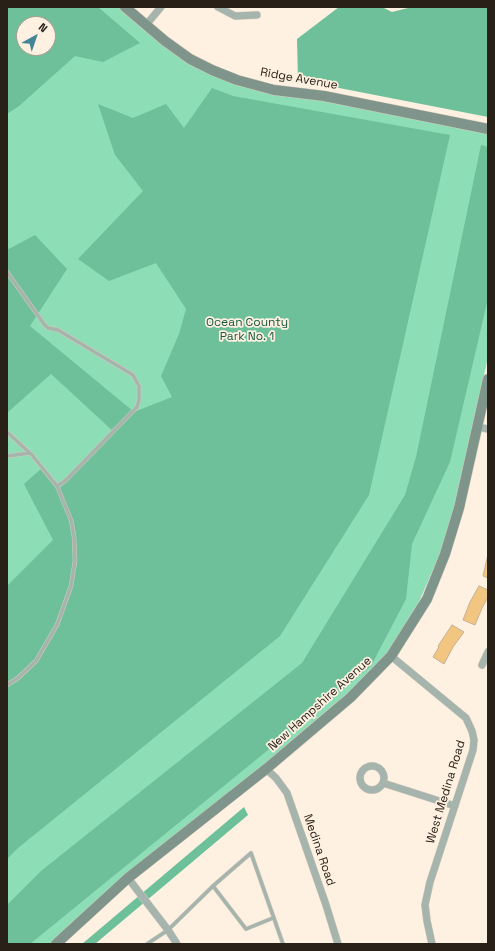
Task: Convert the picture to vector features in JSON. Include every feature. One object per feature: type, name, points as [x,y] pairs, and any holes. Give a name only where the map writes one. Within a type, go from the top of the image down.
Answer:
[{"type":"main road","name":"Ridge Avenue","points":[[126,7],[164,41],[190,59],[237,80],[274,90],[324,96],[488,129]]},
{"type":"main road","name":"New Hampshire Avenue","points":[[56,944],[128,878],[266,769],[351,697],[391,656],[427,599],[439,571],[459,508],[488,379]]},
{"type":"street","points":[[146,25],[162,7]]},
{"type":"street","points":[[218,7],[235,16],[257,15]]},
{"type":"street","points":[[477,427],[488,429]]},
{"type":"street","points":[[482,664],[488,652]]},
{"type":"street","name":"West Medina Road","points":[[391,656],[466,718],[474,740],[430,882],[425,905],[432,944]]},
{"type":"street","name":"Medina Road","points":[[266,769],[276,778],[287,793],[338,944]]},
{"type":"street","points":[[383,783],[454,806]]},
{"type":"street","points":[[128,878],[177,944]]},
{"type":"lane","points":[[7,272],[48,328],[58,330],[133,375],[139,386],[139,400],[137,407],[65,481],[57,486]]},
{"type":"lane","points":[[7,432],[30,453],[57,486],[71,520],[74,536],[75,561],[71,586],[58,625],[36,661],[18,678],[7,685]]},
{"type":"lane","points":[[7,456],[30,453]]},
{"type":"lane","points":[[147,944],[168,930],[212,886],[251,853],[283,944]]},
{"type":"lane","points":[[212,886],[246,929],[273,918]]},
{"type":"green space","name":"Ocean County Park No. 1","points":[[7,7],[125,7],[165,41],[237,80],[324,96],[488,134],[488,357],[455,506],[441,552],[401,642],[391,656],[56,944],[7,944]]},
{"type":"green space","points":[[7,7],[98,7],[140,43],[103,62],[75,56],[19,106],[7,114]]},
{"type":"green space","points":[[339,7],[382,7],[392,12],[412,7],[488,7],[488,117],[298,80],[297,39]]},
{"type":"green space","points":[[212,88],[233,96],[450,135],[369,495],[280,636],[18,848],[7,859],[7,586],[53,540],[24,484],[42,468],[59,489],[114,432],[51,374],[7,413],[7,250],[35,235],[67,269],[30,326],[134,412],[172,397],[161,376],[179,334],[186,309],[156,263],[109,281],[78,259],[143,191],[115,155],[98,104],[133,118],[166,104],[184,128]]},
{"type":"green space","points":[[481,145],[488,147],[488,298],[450,462],[412,544],[406,599],[371,666],[30,944],[7,944],[7,905],[41,871],[302,663],[405,495],[416,457]]},
{"type":"green space","points":[[244,807],[248,815],[95,944],[82,944]]},
{"type":"building","points":[[488,554],[488,578],[483,576]]},
{"type":"building","points":[[479,586],[488,590],[488,597],[475,625],[463,620],[470,602]]},
{"type":"building","points":[[452,625],[464,632],[453,647],[444,664],[433,657],[439,647],[438,646]]}]
